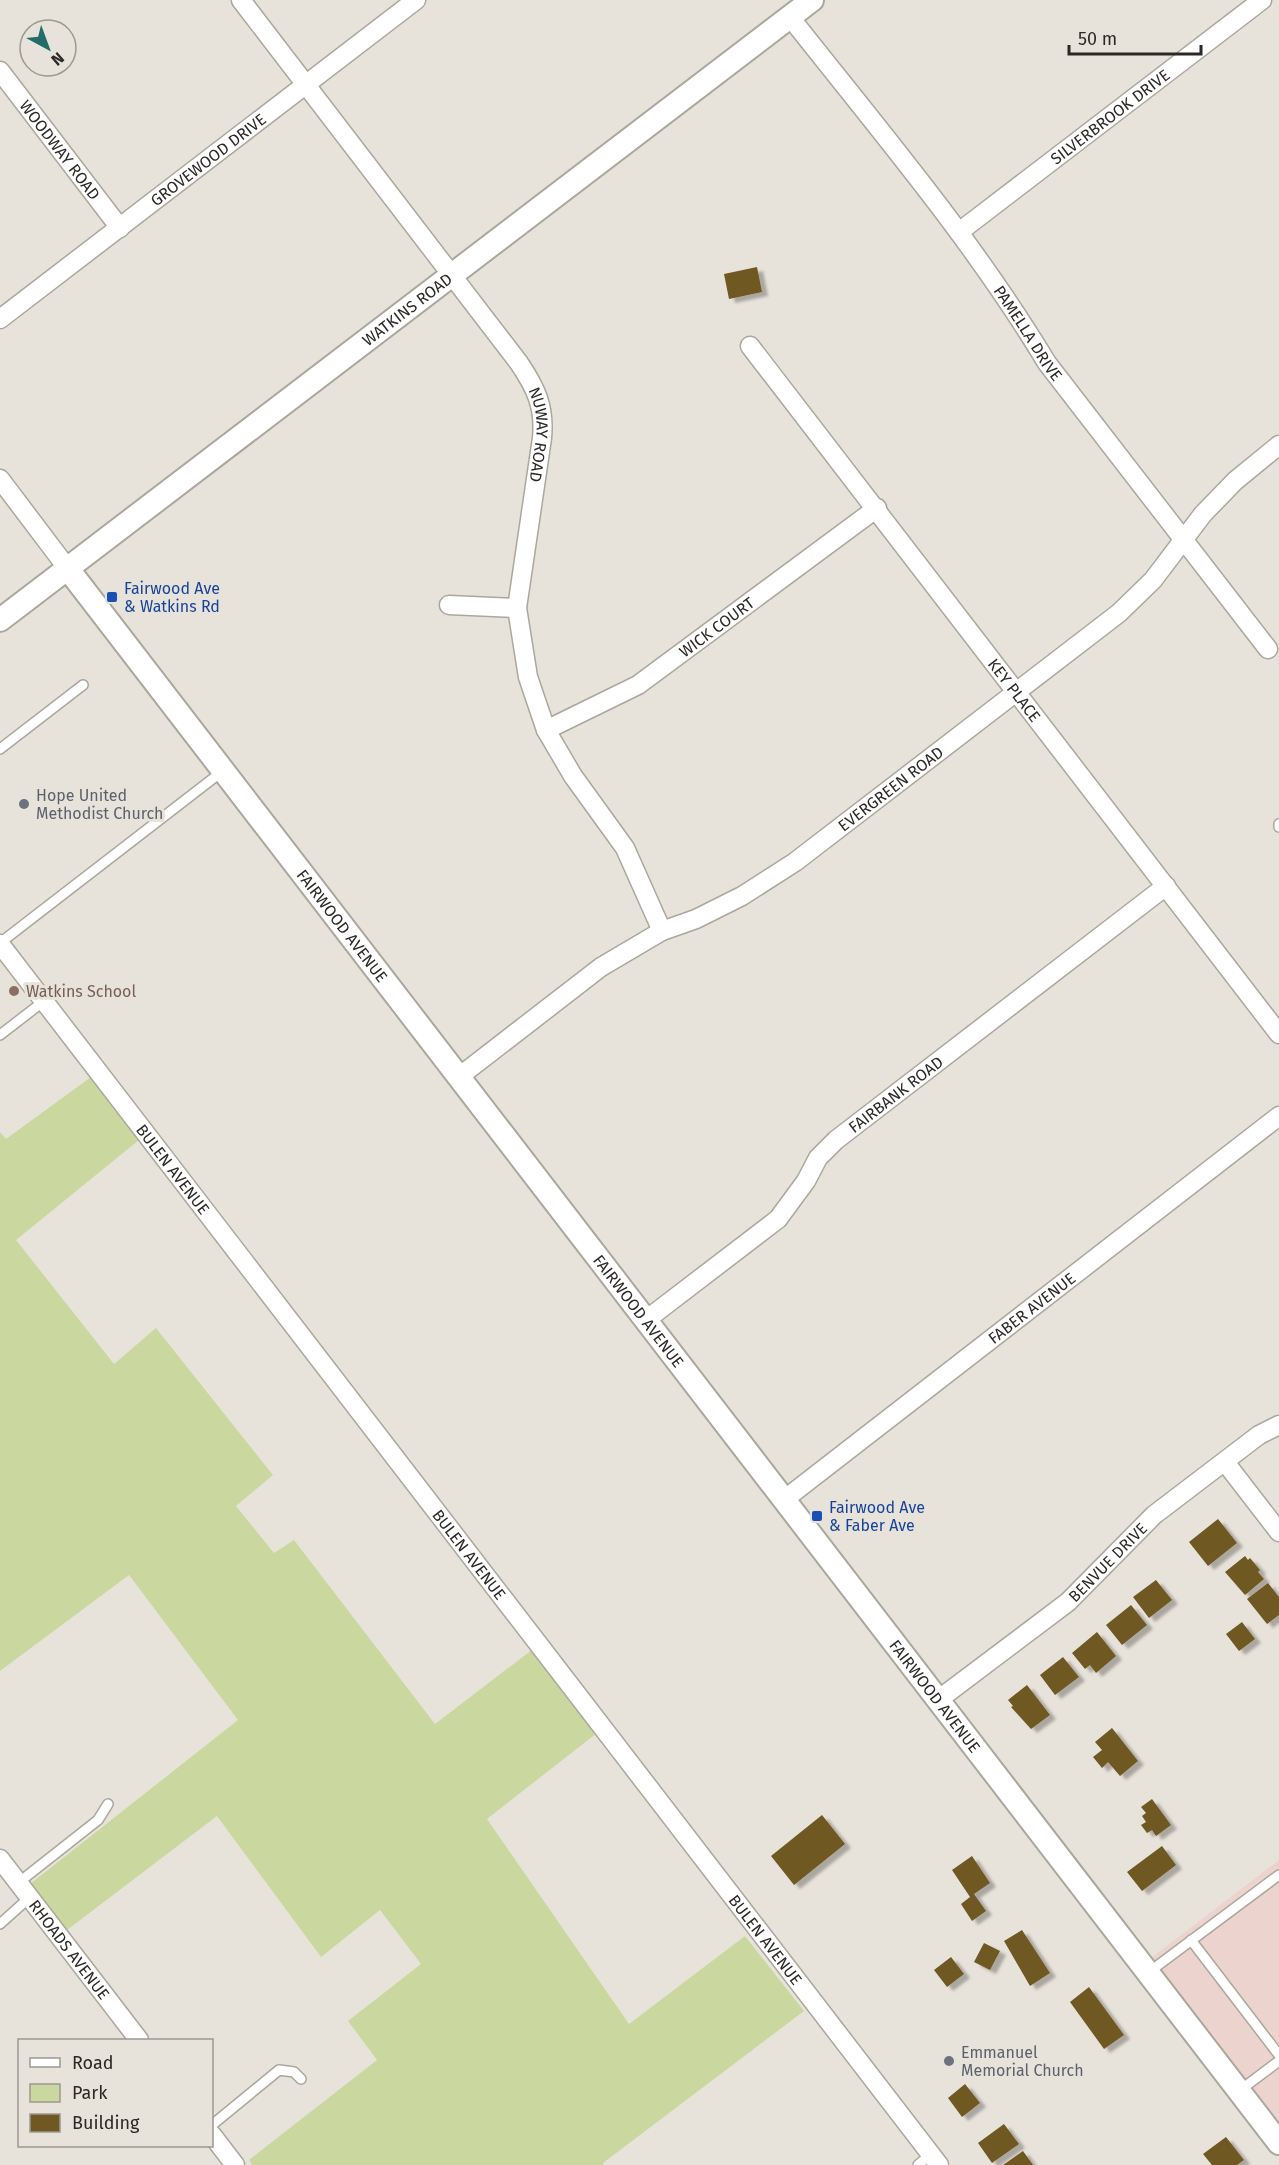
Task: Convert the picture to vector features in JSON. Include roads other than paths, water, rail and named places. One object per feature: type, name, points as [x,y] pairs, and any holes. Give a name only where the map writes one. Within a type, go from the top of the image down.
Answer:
[{"type":"street","name":"NUWAY ROAD","points":[[241,0],[531,381],[542,408],[542,438],[517,608],[528,677],[546,730],[573,776],[625,848],[662,931]]},
{"type":"street","name":"GROVEWOOD DRIVE","points":[[0,319],[416,0]]},
{"type":"street","name":"WATKINS ROAD","points":[[0,620],[812,0]]},
{"type":"street","name":"SILVERBROOK DRIVE","points":[[959,232],[1262,0]]},
{"type":"street","name":"PAMELLA DRIVE","points":[[790,17],[959,232],[1021,321],[1047,363],[1268,649]]},
{"type":"street","name":"WOODWAY ROAD","points":[[0,71],[120,228]]},
{"type":"street","name":"KEY PLACE","points":[[750,346],[877,508],[1279,1034]]},
{"type":"street","name":"EVERGREEN ROAD","points":[[459,1076],[600,967],[662,931],[696,919],[742,896],[795,862],[1119,613],[1153,580],[1203,514],[1235,482],[1279,445]]},
{"type":"street","name":"FAIRWOOD AVENUE","points":[[0,479],[1279,2143]]},
{"type":"street","name":"WICK COURT","points":[[546,730],[638,685],[877,508]]},
{"type":"street","points":[[449,605],[517,608]]},
{"type":"street","name":"FAIRBANK ROAD","points":[[646,1320],[778,1219],[806,1181],[818,1158],[836,1140],[1166,886]]},
{"type":"street","name":"BULEN AVENUE","points":[[0,943],[930,2161]]},
{"type":"street","name":"FABER AVENUE","points":[[785,1498],[1279,1116]]},
{"type":"street","name":"BENVUE DRIVE","points":[[938,1700],[1068,1602],[1154,1515],[1259,1435],[1279,1425]]},
{"type":"street","points":[[1225,1462],[1279,1532]]},
{"type":"street","name":"RHOADS AVENUE","points":[[0,1859],[138,2039]]},
{"type":"street","points":[[213,2136],[235,2165]]},
{"type":"lane","points":[[0,749],[83,685]]},
{"type":"lane","points":[[0,943],[224,770]]},
{"type":"lane","points":[[0,1035],[44,1001]]},
{"type":"lane","points":[[18,1883],[98,1820],[108,1804]]},
{"type":"lane","points":[[1148,1973],[1279,1875]]},
{"type":"lane","points":[[0,1924],[29,1898]]},
{"type":"lane","points":[[1191,1940],[1278,2061],[1239,2091]]},
{"type":"lane","points":[[213,2124],[279,2070],[294,2072],[301,2079]]},
{"type":"place","name":"Fairwood Ave & Watkins Rd","points":[[112,597]]},
{"type":"place","name":"Hope United Methodist Church","points":[[24,804]]},
{"type":"place","name":"Watkins School","points":[[14,991]]},
{"type":"place","name":"Fairwood Ave & Faber Ave","points":[[817,1516]]},
{"type":"place","name":"Emmanuel Memorial Church","points":[[949,2061]]}]
